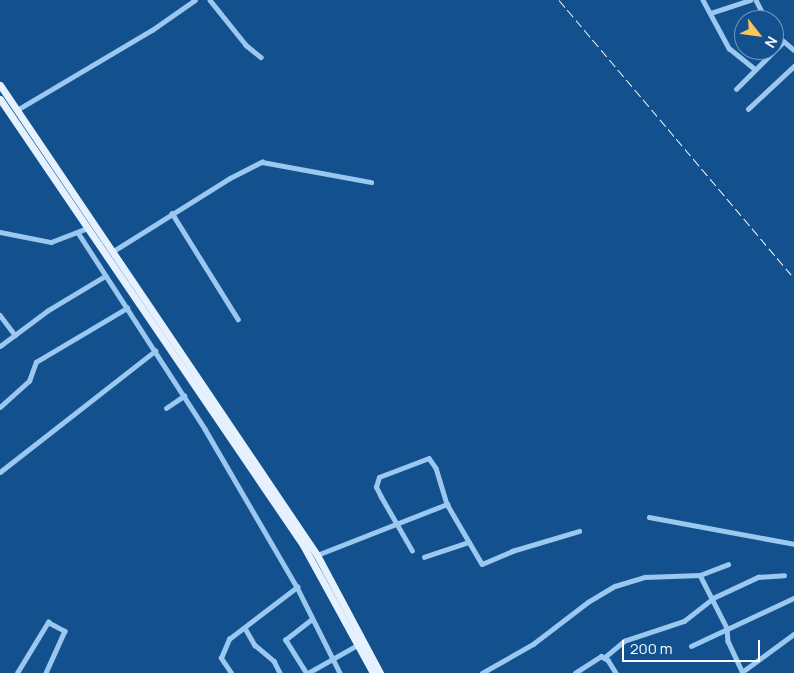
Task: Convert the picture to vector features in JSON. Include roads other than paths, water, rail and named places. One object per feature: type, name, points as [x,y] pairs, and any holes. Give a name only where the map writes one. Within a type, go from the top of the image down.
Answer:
[{"type":"main road","points":[[0,85],[317,555],[380,673]]},
{"type":"main road","points":[[0,99],[303,545],[359,644],[373,673]]},
{"type":"main road","points":[[252,472],[260,468]]},
{"type":"street","points":[[17,110],[152,30],[195,0]]},
{"type":"street","points":[[210,0],[246,45],[261,57]]},
{"type":"street","points":[[703,0],[729,48],[755,69]]},
{"type":"street","points":[[710,13],[750,0]]},
{"type":"street","points":[[736,89],[764,60]]},
{"type":"street","points":[[748,109],[794,66]]},
{"type":"street","points":[[112,253],[172,212],[262,162],[371,182]]},
{"type":"street","points":[[172,212],[238,319]]},
{"type":"street","points":[[0,232],[51,242],[78,234],[87,228]]},
{"type":"street","points":[[78,234],[184,396],[297,587],[340,673]]},
{"type":"street","points":[[0,346],[105,276]]},
{"type":"street","points":[[0,407],[22,389],[36,362],[127,308]]},
{"type":"street","points":[[0,315],[15,335]]},
{"type":"street","points":[[0,472],[155,351]]},
{"type":"street","points":[[166,408],[184,396]]},
{"type":"street","points":[[412,550],[394,523],[376,481],[428,459],[444,488],[447,504],[479,562],[486,563],[512,551],[579,532]]},
{"type":"street","points":[[317,555],[394,523],[447,504]]},
{"type":"street","points":[[649,517],[794,544]]},
{"type":"street","points":[[424,558],[469,542]]},
{"type":"street","points":[[482,673],[533,644],[588,602],[615,586],[645,577],[700,575],[728,564]]},
{"type":"street","points":[[700,575],[714,598],[727,628],[728,641],[742,672],[794,634]]},
{"type":"street","points":[[575,673],[605,657],[624,641],[684,620],[714,598],[758,577],[784,575]]},
{"type":"street","points":[[231,673],[221,653],[229,640],[297,587]]},
{"type":"street","points":[[691,646],[794,598]]},
{"type":"street","points":[[312,619],[285,640],[307,673],[359,644]]},
{"type":"street","points":[[17,673],[48,622],[65,631],[46,673]]},
{"type":"street","points":[[245,628],[255,645],[274,661],[280,673]]},
{"type":"street","points":[[605,657],[616,673]]},
{"type":"railway","points":[[559,0],[794,278]]}]
